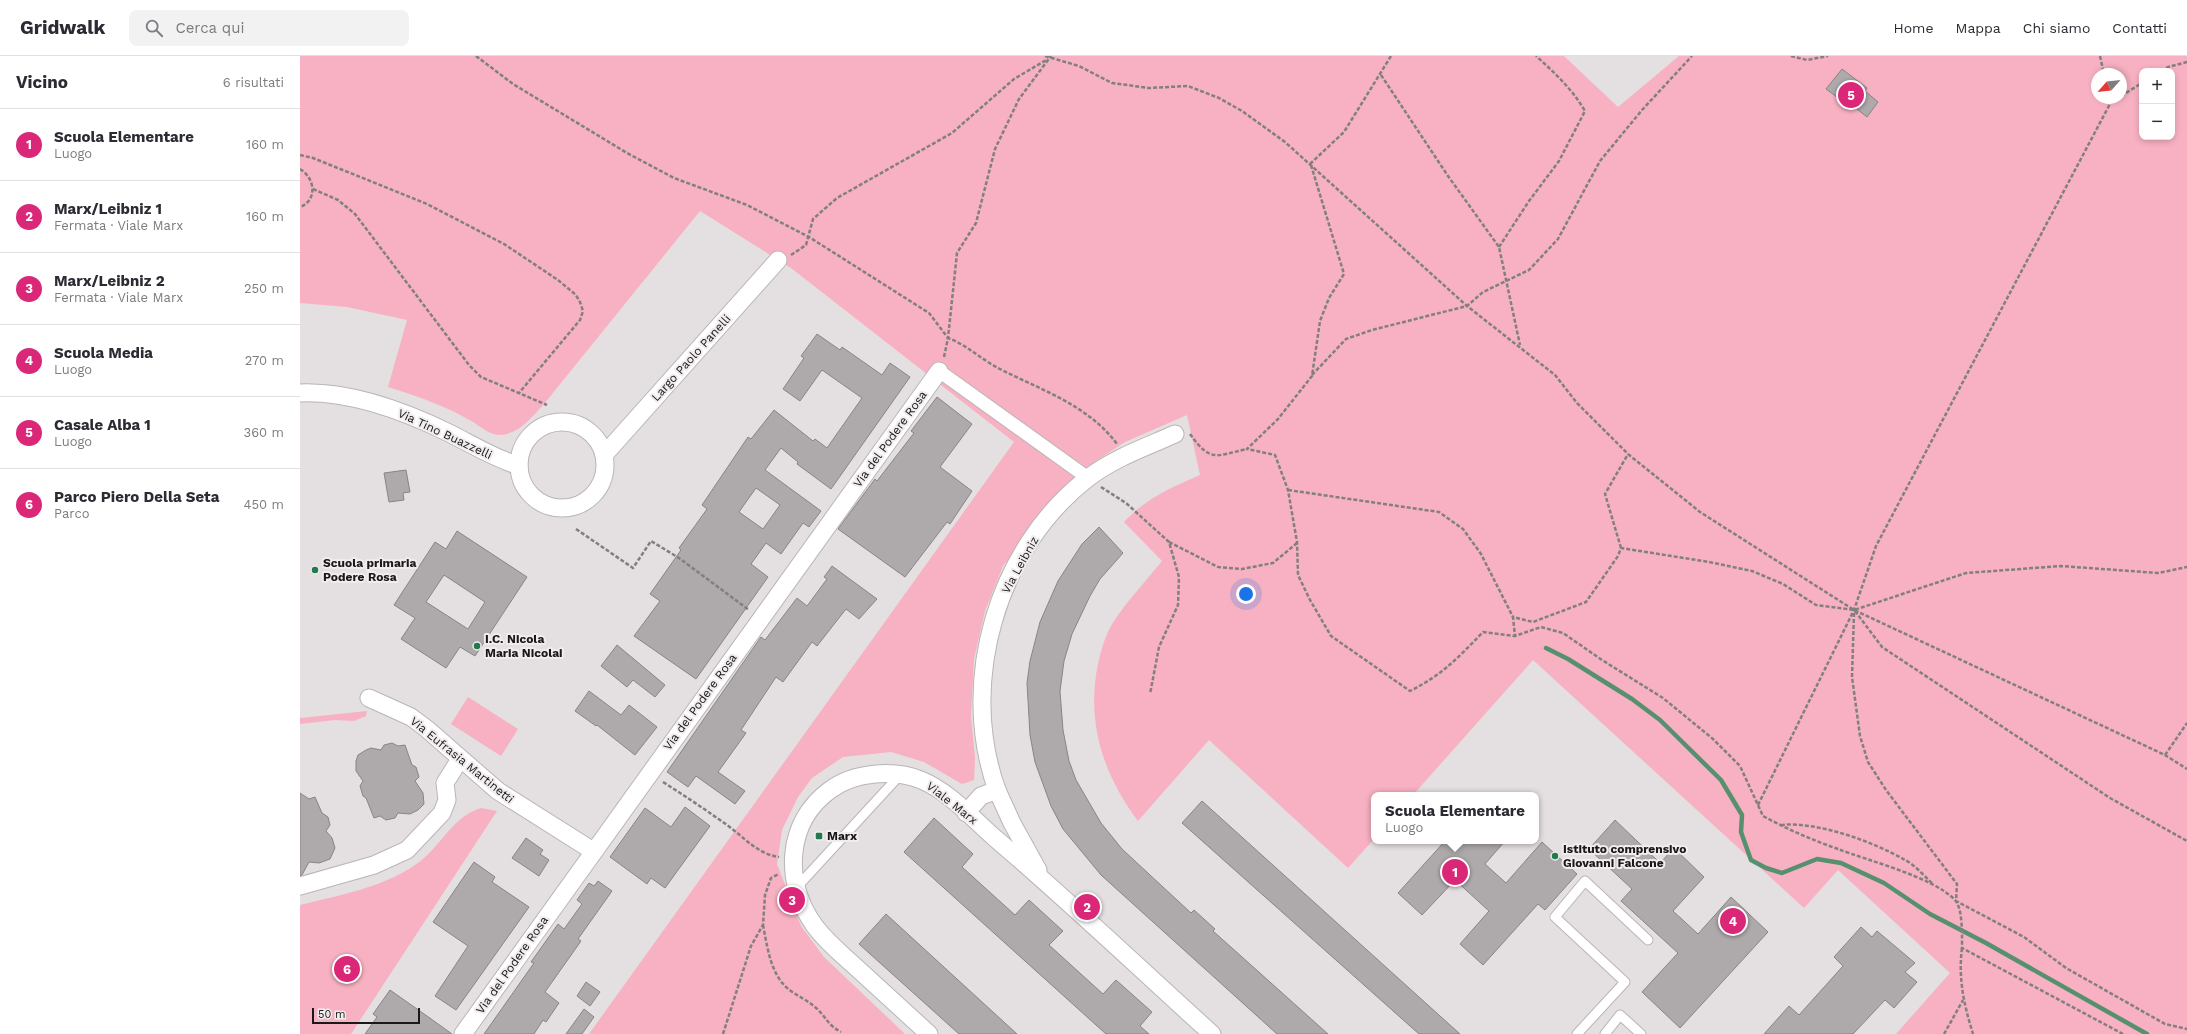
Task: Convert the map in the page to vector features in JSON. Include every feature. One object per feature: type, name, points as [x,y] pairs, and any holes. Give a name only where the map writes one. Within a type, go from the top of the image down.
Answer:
[{"type":"street","name":"Largo Paolo Panelli","points":[[604,455],[778,260]]},
{"type":"street","points":[[939,371],[1088,478]]},
{"type":"street","name":"Via del Podere Rosa","points":[[463,1034],[939,371]]},
{"type":"street","name":"Via Tino Buazzelli","points":[[300,393],[349,398],[393,410],[441,430],[493,456],[518,466]]},
{"type":"street","points":[[556,422],[577,424],[590,431],[599,442],[604,455],[605,470],[601,484],[593,495],[581,504],[567,508],[553,507],[534,497],[521,480],[518,466],[520,452],[526,439],[536,429],[549,423],[556,422]]},
{"type":"street","name":"Via Leibniz","points":[[1044,882],[1014,827],[997,790],[985,738],[982,700],[985,663],[994,621],[1007,585],[1026,549],[1057,508],[1088,478],[1126,456],[1175,434]]},
{"type":"street","name":"Via Eufrasia Martinetti","points":[[369,698],[410,717],[427,729],[498,791],[593,851]]},
{"type":"street","points":[[300,886],[374,866],[407,850],[442,813],[447,800],[446,783],[460,758]]},
{"type":"street","name":"Viale Marx","points":[[929,1034],[820,933],[808,916],[797,887],[792,863],[796,837],[804,818],[815,803],[831,789],[850,779],[866,775],[900,775],[928,784],[966,812],[1212,1034]]},
{"type":"street","points":[[966,812],[981,796],[997,790]]},
{"type":"lane","points":[[797,887],[900,775]]},
{"type":"lane","points":[[1577,1034],[1625,982],[1555,917],[1585,881],[1648,940]]},
{"type":"lane","points":[[1605,1034],[1620,1015],[1641,1034]]},
{"type":"path","points":[[476,56],[514,84],[627,153],[674,178],[747,205],[809,237],[929,313],[948,338],[959,342],[999,368],[1068,401],[1110,434],[1126,456]]},
{"type":"path","points":[[1045,56],[1079,66],[1112,83],[1149,88],[1188,86],[1219,98],[1285,142],[1468,306],[1555,375],[1577,403],[1628,454],[1700,512],[1854,610],[2165,754],[2187,769]]},
{"type":"path","points":[[1310,164],[1344,132],[1391,56]]},
{"type":"path","points":[[1499,247],[1529,201],[1559,161],[1585,112],[1575,94],[1536,56]]},
{"type":"path","points":[[1247,449],[1278,419],[1312,376],[1346,339],[1372,330],[1468,306],[1483,292],[1507,283],[1529,270],[1558,238],[1600,161],[1642,110],[1692,56]]},
{"type":"path","points":[[1791,56],[1807,60],[1828,56]]},
{"type":"path","points":[[2100,56],[2103,68]]},
{"type":"path","points":[[778,260],[798,252],[806,245],[813,219],[836,198],[952,133],[1014,79],[1051,57]]},
{"type":"path","points":[[939,371],[945,356],[948,338],[957,253],[976,223],[995,149],[1019,99],[1051,57]]},
{"type":"path","points":[[2170,68],[2187,62]]},
{"type":"path","points":[[1380,75],[1448,176],[1499,247],[1520,346]]},
{"type":"path","points":[[2127,92],[2139,85]]},
{"type":"path","points":[[1758,805],[1854,610],[1876,546],[2110,104]]},
{"type":"path","points":[[300,155],[313,158],[427,204],[504,244],[558,280],[576,295],[583,311],[580,320],[519,393]]},
{"type":"path","points":[[1310,164],[1344,274],[1329,298],[1320,321],[1312,376]]},
{"type":"path","points":[[300,169],[310,177],[313,190],[308,202],[300,207]]},
{"type":"path","points":[[313,190],[338,200],[356,214],[469,366],[481,377],[546,405]]},
{"type":"path","points":[[1175,434],[1187,430],[1202,451],[1217,456],[1247,449],[1275,455],[1288,490],[1297,542],[1298,575],[1310,600],[1331,636],[1410,691],[1433,679],[1456,661],[1483,632],[1515,636],[1541,627],[1563,633],[1602,660],[1663,698],[1713,739],[1740,766],[1763,816],[1780,826],[1935,886]]},
{"type":"path","points":[[1513,617],[1533,622],[1586,602],[1618,556],[1621,548],[1605,494],[1628,454]]},
{"type":"path","points":[[1088,478],[1126,504],[1169,542],[1218,567],[1242,569],[1273,563],[1297,542]]},
{"type":"path","points":[[1288,490],[1439,512],[1463,529],[1477,548],[1513,617],[1515,636]]},
{"type":"path","points":[[576,529],[633,568],[651,540],[679,558],[760,619]]},
{"type":"path","points":[[1150,694],[1159,647],[1178,605],[1179,577],[1169,542]]},
{"type":"path","points":[[1621,548],[1709,562],[1752,571],[1783,584],[1816,605],[1854,610],[1966,573],[2061,566],[2158,573],[2187,567]]},
{"type":"path","points":[[1854,610],[1882,647],[2110,798],[2187,841]]},
{"type":"path","points":[[1854,610],[1852,677],[1860,736],[1868,762],[1886,790],[1957,884],[1956,901],[1961,920],[1962,948],[1960,968],[1963,1000],[1973,1034]]},
{"type":"path","points":[[2165,754],[2187,723]]},
{"type":"path","points":[[650,773],[728,826],[752,846],[768,856],[792,863]]},
{"type":"path","points":[[1780,826],[1795,824],[1834,832],[1868,843],[1906,860],[1935,886],[1956,901],[2024,937],[2066,968],[2165,1024],[2187,1030]]},
{"type":"path","points":[[792,863],[771,878],[765,895],[763,925],[768,949],[781,981],[798,996],[816,1007],[831,1027],[841,1032]]},
{"type":"path","points":[[723,1034],[751,946],[763,925]]},
{"type":"path","points":[[1962,948],[2123,1034]]},
{"type":"path","points":[[1944,1034],[1963,1000]]},
{"type":"shaded area","points":[[300,56],[1564,56],[1618,107],[1679,56],[2187,56],[2187,1034],[1896,1034],[1950,973],[1838,870],[1804,908],[1533,660],[1416,792],[1371,792],[1371,842],[1348,868],[1209,740],[1138,821],[1115,785],[1100,747],[1094,706],[1095,685],[1098,664],[1106,636],[1111,626],[1125,606],[1162,561],[1124,522],[1132,514],[1159,494],[1200,475],[1187,415],[1125,442],[1088,466],[1068,484],[1003,566],[985,611],[974,659],[971,716],[975,757],[974,780],[962,784],[924,762],[891,752],[843,757],[812,778],[798,797],[782,830],[777,864],[801,926],[824,957],[905,1034],[589,1034],[1014,442],[791,268],[700,211],[544,404],[525,424],[513,432],[500,435],[493,434],[463,416],[442,406],[388,387],[407,320],[347,307],[300,303]]},
{"type":"shaded area","points":[[468,697],[518,729],[501,756],[451,724]]},
{"type":"shaded area","points":[[367,711],[366,716],[354,721],[335,720],[300,724],[300,718]]},
{"type":"shaded area","points":[[481,808],[497,811],[351,1034],[300,1034],[300,905],[360,890],[388,880],[402,873],[424,858],[462,818]]},
{"type":"building","points":[[1842,69],[1867,88],[1865,91],[1878,102],[1867,117],[1843,98],[1841,100],[1826,89]]},
{"type":"building","points":[[817,334],[840,350],[842,347],[882,375],[890,363],[910,377],[831,489],[797,464],[798,462],[781,448],[765,470],[821,511],[809,527],[803,523],[781,554],[766,543],[751,564],[768,577],[696,679],[634,636],[660,601],[650,594],[681,550],[679,548],[707,509],[702,505],[748,437],[751,439],[774,410],[813,441],[815,439],[827,448],[862,398],[822,370],[800,401],[783,389],[804,358],[801,356]],"holes":[[[756,488],[780,505],[763,529],[739,512]]]},
{"type":"building","points":[[937,397],[972,424],[940,467],[972,491],[950,524],[947,522],[905,577],[838,529],[875,479],[877,481],[914,433],[911,431]]},
{"type":"building","points":[[406,470],[410,492],[403,493],[404,500],[389,502],[384,473]]},
{"type":"building","points":[[1099,527],[1123,553],[1100,579],[1090,596],[1072,634],[1064,661],[1060,691],[1063,730],[1069,761],[1076,780],[1101,823],[1122,849],[1191,913],[1194,910],[1215,929],[1213,931],[1328,1034],[1277,1034],[1101,875],[1063,829],[1051,806],[1035,762],[1030,735],[1027,683],[1030,661],[1040,622],[1058,581],[1082,544]]},
{"type":"building","points":[[457,531],[527,577],[475,656],[460,647],[446,668],[401,639],[415,618],[394,605],[435,542],[446,549]],"holes":[[[444,575],[485,602],[468,629],[426,602]]]},
{"type":"building","points":[[832,566],[877,599],[859,619],[846,609],[817,646],[812,642],[783,682],[776,677],[741,730],[746,733],[718,772],[745,791],[735,804],[696,776],[688,787],[667,772],[761,637],[765,640],[797,598],[807,606],[827,579],[824,577]]},
{"type":"building","points":[[617,645],[665,685],[655,697],[633,680],[627,687],[601,666]]},
{"type":"building","points":[[589,691],[621,715],[629,705],[657,727],[635,755],[597,725],[596,726],[575,711]]},
{"type":"building","points":[[392,743],[398,746],[405,745],[412,765],[416,767],[419,777],[415,781],[423,793],[424,804],[418,810],[410,814],[398,813],[395,818],[386,820],[380,816],[374,818],[366,798],[363,796],[360,786],[363,781],[356,771],[356,761],[358,755],[366,750],[371,748],[381,750],[384,745]]},
{"type":"building","points":[[300,793],[309,799],[315,797],[322,813],[328,817],[330,825],[326,831],[332,838],[335,848],[330,859],[319,863],[309,862],[300,876]]},
{"type":"building","points":[[1202,801],[1460,1034],[1419,1034],[1182,823]]},
{"type":"building","points":[[685,807],[710,826],[665,888],[651,878],[647,884],[610,857],[645,808],[671,827]]},
{"type":"building","points":[[934,818],[973,854],[962,867],[1015,915],[1029,900],[1063,931],[1049,945],[1103,994],[1116,980],[1152,1012],[1140,1026],[1149,1034],[1106,1034],[904,852]]},
{"type":"building","points":[[1615,820],[1660,863],[1674,848],[1704,877],[1673,911],[1698,934],[1731,897],[1768,932],[1680,1028],[1642,992],[1678,953],[1621,901],[1632,889],[1589,849]]},
{"type":"building","points":[[526,838],[543,850],[540,854],[549,860],[539,876],[512,858]]},
{"type":"building","points":[[1542,842],[1577,874],[1545,910],[1538,904],[1483,965],[1460,944],[1489,911],[1455,880],[1422,915],[1398,893],[1442,844],[1502,844],[1485,864],[1506,883]]},
{"type":"building","points":[[474,862],[495,877],[492,882],[529,907],[456,1010],[435,996],[468,946],[433,922]]},
{"type":"building","points":[[598,881],[612,891],[578,939],[581,941],[545,992],[559,1003],[546,1022],[543,1020],[534,1034],[484,1034],[534,963],[531,962],[558,924],[564,929],[582,904],[577,900],[589,883],[594,886]]},
{"type":"building","points":[[886,914],[1017,1034],[959,1034],[859,944]]},
{"type":"building","points":[[1861,927],[1872,937],[1877,931],[1915,963],[1905,972],[1917,982],[1894,1008],[1885,1000],[1853,1034],[1764,1034],[1789,1006],[1799,1015],[1843,966],[1834,957]]},
{"type":"building","points":[[586,982],[600,992],[590,1006],[577,996]]},
{"type":"building","points":[[390,990],[452,1034],[365,1034],[377,1017],[373,1014]]},
{"type":"building","points":[[584,1009],[594,1017],[582,1034],[566,1034]]},
{"type":"waterway","points":[[1546,648],[1568,659],[1632,699],[1660,720],[1721,780],[1742,815],[1741,832],[1751,860],[1766,868],[1782,873],[1817,859],[1841,863],[1884,883],[1930,914],[1986,943],[2147,1034]]},
{"type":"place","name":"Casale Alba 1","points":[[1851,95]]},
{"type":"place","name":"Scuola primaria Podere Rosa","points":[[315,570]]},
{"type":"place","name":"I.C. Nicola Maria Nicolai","points":[[477,646]]},
{"type":"place","name":"Marx","points":[[819,836]]},
{"type":"place","name":"Istituto comprensivo Giovanni Falcone","points":[[1555,856]]},
{"type":"place","name":"Scuola Elementare","points":[[1455,872]]},
{"type":"place","name":"Marx/Leibniz 2","points":[[792,900]]},
{"type":"place","name":"Marx/Leibniz 1","points":[[1087,907]]},
{"type":"place","name":"Scuola Media","points":[[1733,921]]},
{"type":"place","name":"Parco Piero Della Seta","points":[[347,969]]}]
